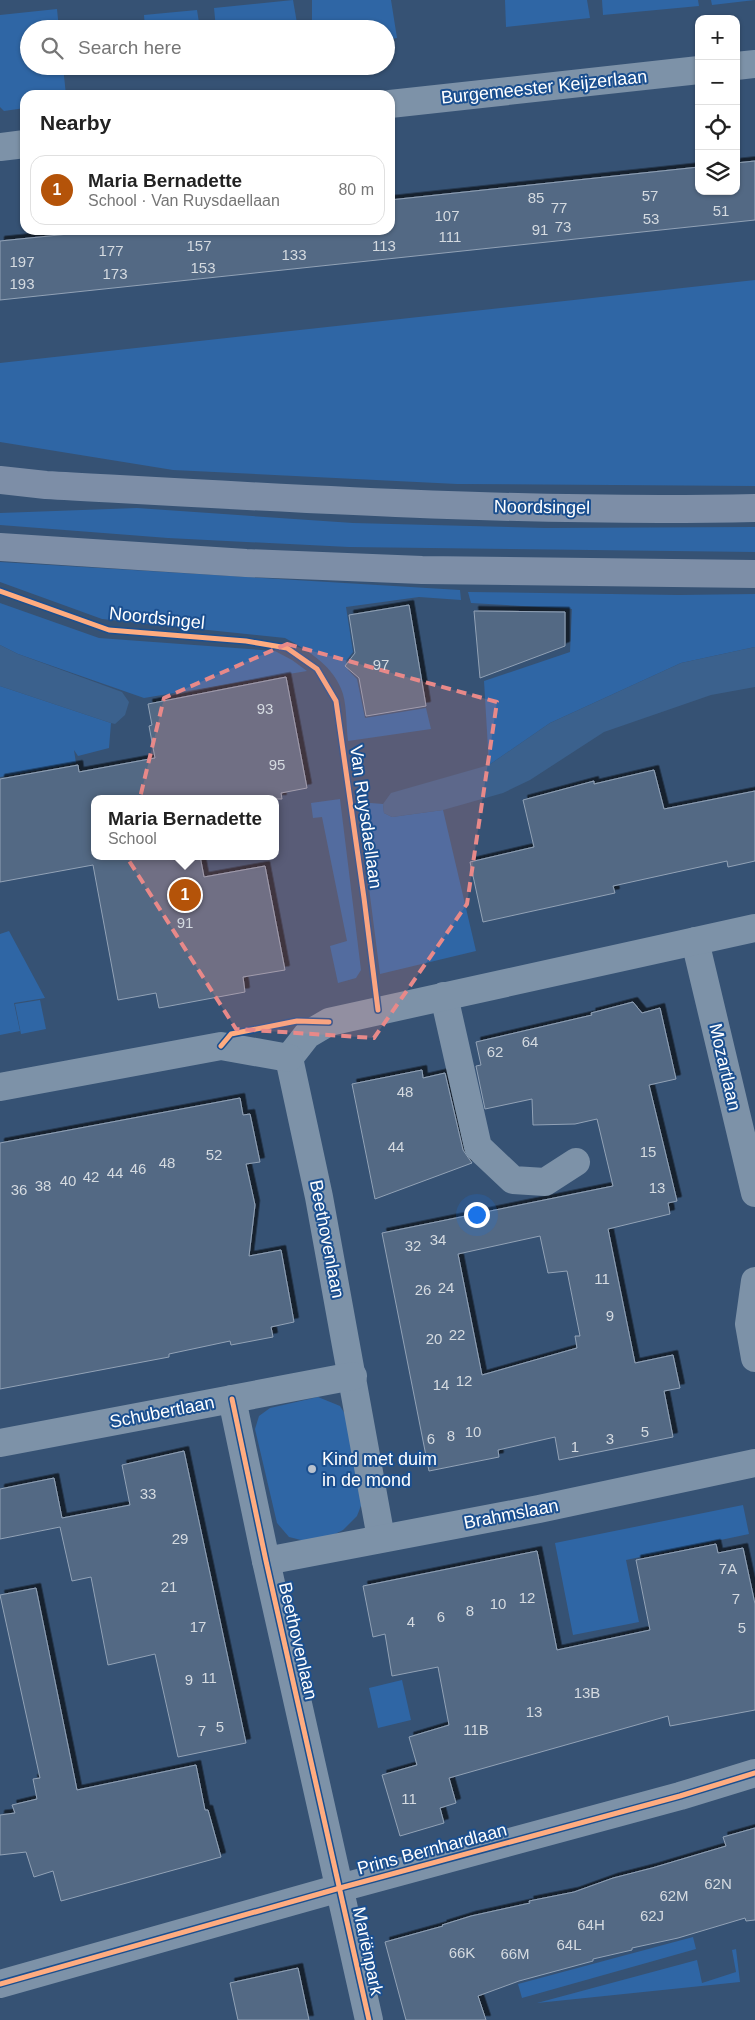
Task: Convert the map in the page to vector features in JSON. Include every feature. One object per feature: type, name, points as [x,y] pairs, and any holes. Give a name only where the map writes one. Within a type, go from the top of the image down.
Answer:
[{"type":"main road","name":"Noordsingel","points":[[0,480],[46,485],[364,502],[679,510],[755,508]]},
{"type":"main road","points":[[0,547],[246,563],[422,570],[755,574]]},
{"type":"street","points":[[740,66],[755,64]]},
{"type":"street","name":"Burgemeester Keijzerlaan","points":[[395,103],[695,70]]},
{"type":"street","points":[[0,147],[20,145]]},
{"type":"street","points":[[0,1087],[221,1046],[289,1058],[307,1035],[329,1022],[755,928]]},
{"type":"street","name":"Mozartlaan","points":[[695,941],[755,1193]]},
{"type":"street","points":[[444,996],[478,1146],[513,1180],[545,1182],[576,1162]]},
{"type":"street","name":"Beethovenlaan","points":[[289,1058],[319,1197],[381,1538]]},
{"type":"street","points":[[755,1281],[749,1324],[755,1358]]},
{"type":"street","name":"Schubertlaan","points":[[0,1443],[353,1376]]},
{"type":"street","name":"Beethovenlaan","points":[[232,1399],[266,1561],[340,1888]]},
{"type":"street","name":"Brahmslaan","points":[[266,1561],[539,1509],[755,1463]]},
{"type":"street","name":"Prins Bernhardlaan","points":[[0,1984],[340,1888],[680,1796],[755,1773]]},
{"type":"street","name":"Mariënpark","points":[[340,1888],[369,2020]]},
{"type":"highlighted area","points":[[287,644],[497,702],[467,904],[374,1038],[236,1029],[126,856],[164,698]]},
{"type":"shaded area","points":[[293,0],[296,20],[215,20],[214,8]]},
{"type":"shaded area","points":[[312,0],[391,0],[394,20],[312,20]]},
{"type":"shaded area","points":[[505,0],[587,0],[590,18],[506,27]]},
{"type":"shaded area","points":[[602,0],[698,0],[699,6],[603,15]]},
{"type":"shaded area","points":[[711,0],[755,0],[712,5]]},
{"type":"shaded area","points":[[57,9],[58,20],[20,20],[20,75],[64,75],[65,90],[20,90],[20,109],[4,111],[0,107],[0,15]]},
{"type":"shaded area","points":[[197,10],[199,20],[144,20],[144,15]]},
{"type":"shaded area","points":[[755,280],[755,486],[457,484],[173,470],[0,442],[0,363]]},
{"type":"shaded area","points":[[137,508],[353,523],[545,528],[755,527],[755,552],[349,547],[168,538],[0,525],[0,513]]},
{"type":"shaded area","points":[[0,562],[460,590],[461,600],[419,597],[346,607],[353,652],[346,661],[348,670],[357,679],[365,718],[426,708],[431,729],[348,741],[346,712],[339,684],[327,668],[312,654],[285,638],[102,619],[0,582]]},
{"type":"shaded area","points":[[468,592],[679,595],[755,594],[755,647],[681,663],[550,723],[489,765],[484,681],[570,652],[572,609],[471,603]]},
{"type":"shaded area","points":[[0,603],[99,638],[275,651],[307,671],[144,698],[18,654],[0,645]]},
{"type":"shaded area","points":[[0,645],[18,654],[122,692],[129,702],[125,715],[115,724],[0,686]]},
{"type":"shaded area","points":[[755,647],[755,687],[711,695],[604,732],[530,780],[503,793],[443,810],[392,817],[384,813],[383,804],[391,793],[489,765],[550,723],[681,663]]},
{"type":"shaded area","points":[[0,686],[111,723],[109,748],[78,756],[74,750],[76,763],[0,777]]},
{"type":"shaded area","points":[[340,799],[361,970],[356,978],[338,983],[330,946],[347,941],[322,817],[313,818],[311,803]]},
{"type":"shaded area","points":[[358,802],[383,804],[384,813],[392,817],[443,810],[476,951],[380,974]]},
{"type":"shaded area","points":[[9,931],[45,998],[14,1003],[20,1031],[0,1035],[0,934]]},
{"type":"shaded area","points":[[40,1000],[46,1029],[21,1034],[15,1004]]},
{"type":"shaded area","points":[[318,1397],[340,1406],[345,1414],[362,1503],[357,1516],[343,1530],[329,1537],[305,1541],[289,1537],[277,1523],[255,1429],[259,1416],[270,1408]]},
{"type":"shaded area","points":[[743,1505],[749,1534],[626,1560],[639,1622],[573,1635],[555,1543]]},
{"type":"shaded area","points":[[402,1680],[411,1720],[378,1728],[369,1688]]},
{"type":"shaded area","points":[[693,1937],[696,1949],[522,1998],[518,1984]]},
{"type":"shaded area","points":[[736,1949],[740,1982],[537,2003],[697,1960],[702,1983],[736,1972],[732,1950]]},
{"type":"building","points":[[755,161],[755,220],[0,300],[0,241],[59,235],[395,235],[395,199],[695,167],[695,195],[740,195],[740,163]]},
{"type":"building","points":[[409,605],[426,706],[366,716],[359,678],[345,666],[355,653],[349,615]]},
{"type":"building","points":[[474,611],[565,612],[565,646],[480,678]]},
{"type":"building","points":[[286,677],[307,788],[281,793],[282,799],[279,799],[279,795],[91,795],[91,860],[201,860],[204,877],[265,866],[285,970],[243,977],[245,992],[159,1008],[156,993],[118,1000],[93,865],[0,882],[0,779],[78,765],[79,772],[155,758],[149,726],[152,725],[148,704]]},
{"type":"building","points":[[654,770],[664,809],[755,791],[755,861],[728,867],[727,861],[613,886],[615,893],[483,922],[470,862],[534,847],[523,800],[594,781],[594,784]]},
{"type":"building","points":[[633,1002],[642,1013],[660,1008],[676,1079],[649,1085],[677,1201],[668,1203],[670,1214],[608,1229],[635,1363],[673,1355],[680,1388],[664,1391],[673,1437],[559,1460],[555,1437],[498,1450],[499,1457],[429,1471],[382,1233],[613,1186],[597,1119],[575,1124],[533,1125],[532,1099],[485,1109],[476,1066],[481,1065],[476,1042],[592,1015],[591,1013]],"holes":[[[540,1236],[548,1273],[567,1271],[580,1336],[575,1336],[577,1348],[482,1375],[458,1254]]]},
{"type":"building","points":[[422,1070],[423,1078],[445,1073],[463,1150],[472,1163],[375,1199],[352,1084]]},
{"type":"building","points":[[240,1098],[243,1115],[250,1114],[260,1162],[246,1164],[255,1205],[249,1256],[281,1250],[294,1322],[271,1327],[273,1337],[231,1345],[230,1341],[169,1354],[169,1357],[0,1389],[0,1143]]},
{"type":"building","points":[[184,1451],[246,1743],[178,1757],[155,1654],[108,1665],[91,1577],[72,1581],[60,1527],[0,1539],[0,1489],[54,1478],[62,1518],[130,1505],[122,1465]]},
{"type":"building","points":[[716,1544],[718,1553],[743,1548],[755,1604],[755,1710],[670,1726],[668,1716],[449,1778],[456,1803],[440,1808],[444,1823],[400,1836],[382,1775],[417,1765],[409,1737],[449,1725],[438,1667],[392,1676],[385,1634],[373,1637],[363,1586],[537,1551],[557,1650],[650,1630],[636,1560]]},
{"type":"building","points":[[36,1588],[77,1790],[196,1765],[205,1810],[208,1810],[221,1857],[61,1901],[53,1871],[34,1877],[26,1852],[0,1855],[0,1815],[15,1813],[12,1805],[37,1799],[33,1779],[40,1778],[0,1595]]},
{"type":"building","points":[[755,1828],[755,1920],[746,1921],[745,1918],[678,1938],[632,1948],[632,1950],[593,1959],[593,1961],[519,1981],[478,1996],[486,2020],[406,2020],[385,1942],[471,1916],[574,1892],[613,1878],[726,1846],[723,1837]]},
{"type":"building","points":[[298,1968],[309,2020],[238,2020],[230,1983]]},
{"type":"cycle path","name":"Van Ruysdaellaan","points":[[0,591],[109,630],[246,641],[287,648],[317,669],[336,701],[378,1010]]},
{"type":"cycle path","points":[[221,1046],[231,1034],[297,1021],[329,1022]]},
{"type":"cycle path","points":[[232,1399],[266,1561],[369,2020]]},
{"type":"cycle path","points":[[0,1984],[340,1888],[680,1796],[755,1773]]},
{"type":"place","name":"Maria Bernadette","points":[[185,895]]},
{"type":"place","name":"Kind met duim in de mond","points":[[312,1469]]}]
